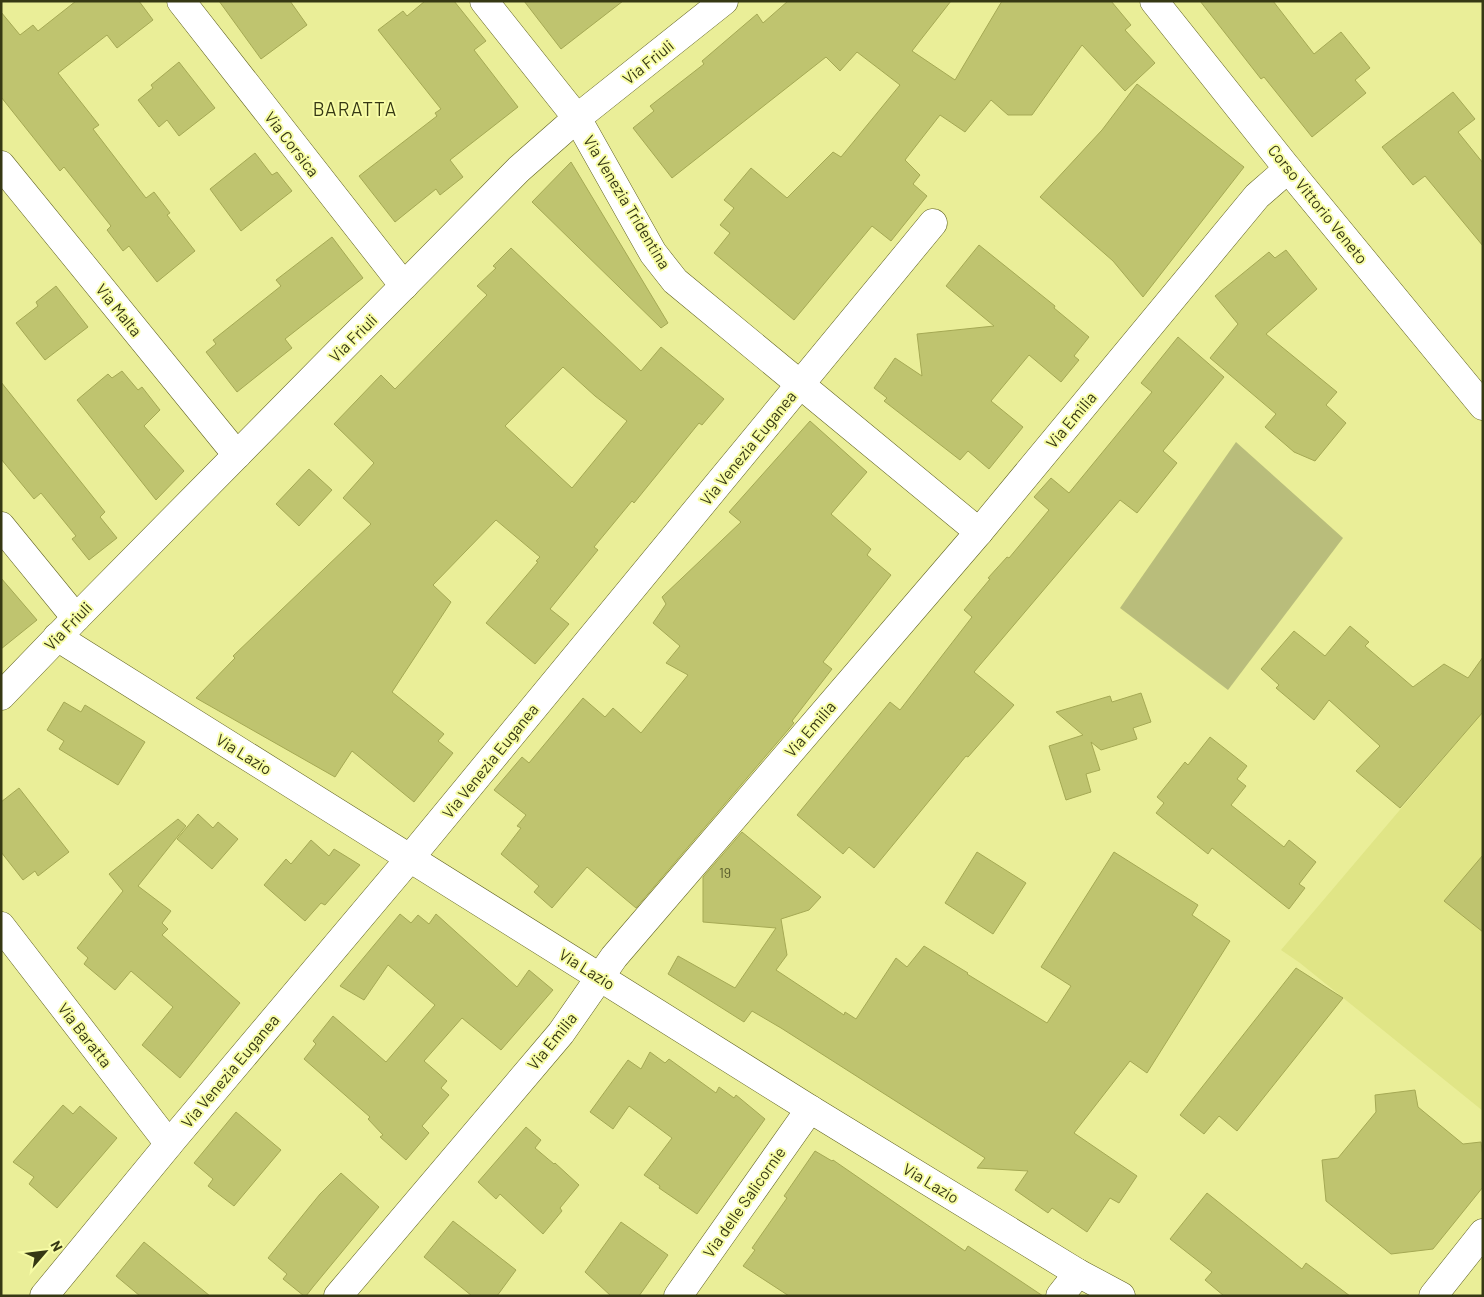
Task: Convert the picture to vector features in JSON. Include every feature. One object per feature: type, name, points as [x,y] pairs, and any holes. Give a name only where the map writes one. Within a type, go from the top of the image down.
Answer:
[{"type":"street","name":"Via Corsica","points":[[181,1],[404,286]]},
{"type":"street","name":"Via Venezia Tridentina","points":[[484,1],[577,118],[653,252],[675,281],[979,532]]},
{"type":"street","name":"Via Friuli","points":[[1,696],[519,169],[577,118],[724,1]]},
{"type":"street","name":"Corso Vittorio Veneto","points":[[1154,1],[1288,169],[1483,406]]},
{"type":"street","name":"Via Malta","points":[[1,165],[237,455]]},
{"type":"street","name":"Via Emilia","points":[[338,1296],[561,1033],[614,957],[979,532],[1257,196],[1288,169]]},
{"type":"street","name":"Via Venezia Euganea","points":[[44,1296],[169,1144],[410,858],[933,223]]},
{"type":"street","name":"Via Lazio","points":[[1,526],[66,628],[410,858],[810,1109],[1078,1273],[1121,1296]]},
{"type":"street","name":"Via Baratta","points":[[1,926],[169,1144]]},
{"type":"street","name":"Via delle Salicornie","points":[[678,1296],[810,1109]]},
{"type":"street","points":[[1433,1296],[1483,1233]]},
{"type":"street","points":[[1060,1296],[1078,1273]]},
{"type":"shaded area","points":[[1236,442],[1343,538],[1228,690],[1120,608]]},
{"type":"shaded area","points":[[1483,712],[1483,1111],[1300,963],[1281,950]]},
{"type":"building","points":[[76,1],[139,1],[153,20],[117,48],[107,35],[58,73],[99,125],[93,129],[146,198],[154,192],[170,213],[167,215],[195,251],[157,282],[129,246],[123,251],[107,230],[111,226],[64,167],[60,171],[1,97],[1,12],[20,35],[33,25],[38,31]]},
{"type":"building","points":[[219,1],[290,1],[307,25],[261,59]]},
{"type":"building","points":[[425,1],[454,1],[486,41],[474,50],[518,107],[450,160],[463,177],[440,195],[436,189],[395,222],[359,176],[437,116],[435,113],[441,109],[378,30],[403,11],[407,16]]},
{"type":"building","points":[[524,1],[623,1],[561,49]]},
{"type":"building","points":[[788,1],[951,1],[912,51],[955,80],[1002,1],[1111,1],[1131,25],[1125,30],[1155,63],[1125,91],[1082,45],[1032,115],[1008,115],[991,100],[965,132],[940,115],[905,160],[920,175],[913,184],[927,196],[891,241],[872,226],[794,320],[714,253],[730,233],[720,225],[734,208],[724,200],[751,168],[787,198],[833,152],[841,157],[900,85],[857,52],[840,71],[826,57],[672,178],[633,128],[654,111],[650,106],[704,64],[702,61],[757,14],[763,23]]},
{"type":"building","points":[[1200,1],[1273,1],[1314,54],[1341,32],[1370,68],[1355,80],[1366,93],[1312,137],[1264,77],[1261,79]]},
{"type":"building","points":[[179,62],[215,108],[179,136],[167,120],[159,127],[138,100],[153,88],[151,85]]},
{"type":"building","points":[[1137,84],[1244,167],[1143,297],[1113,261],[1040,197],[1102,130]]},
{"type":"building","points":[[1453,92],[1475,119],[1458,132],[1483,163],[1483,246],[1425,176],[1413,185],[1382,147]]},
{"type":"building","points":[[255,153],[272,175],[277,172],[292,191],[241,231],[210,189]]},
{"type":"building","points":[[571,162],[668,323],[661,328],[532,202]]},
{"type":"building","points":[[332,237],[363,278],[285,339],[292,348],[237,392],[206,352],[216,344],[213,340],[281,286],[276,280]]},
{"type":"building","points":[[979,245],[1055,306],[1054,308],[1089,337],[1074,356],[1079,360],[1061,382],[1029,355],[991,401],[1023,427],[989,469],[968,451],[960,460],[884,401],[887,398],[874,388],[895,358],[922,376],[917,334],[994,326],[946,286]]},
{"type":"building","points":[[511,248],[641,371],[661,347],[724,399],[702,425],[699,423],[634,503],[632,501],[594,547],[598,550],[550,609],[569,624],[535,664],[486,623],[538,562],[536,561],[540,557],[496,520],[433,585],[451,602],[392,692],[444,734],[438,741],[453,753],[414,802],[352,751],[335,777],[196,698],[235,658],[233,656],[371,524],[343,498],[374,463],[334,424],[381,375],[395,389],[487,295],[477,286],[496,268],[493,266]],"holes":[[[563,367],[595,396],[627,421],[572,488],[505,426]]]},
{"type":"building","points":[[1286,250],[1317,289],[1266,334],[1337,392],[1326,405],[1346,423],[1315,461],[1294,452],[1265,427],[1276,414],[1210,358],[1238,324],[1215,296],[1269,252],[1275,258]]},
{"type":"building","points":[[56,286],[88,327],[45,360],[16,323],[38,306],[36,302]]},
{"type":"building","points":[[1178,337],[1224,377],[1163,451],[1177,463],[1137,513],[1120,500],[974,672],[1014,705],[968,757],[966,756],[874,868],[849,847],[843,854],[797,815],[890,702],[900,710],[972,617],[964,610],[990,579],[988,578],[1007,557],[1009,558],[1049,510],[1034,497],[1051,478],[1069,493],[1152,392],[1141,383]]},
{"type":"building","points":[[122,371],[138,390],[142,387],[160,410],[144,426],[184,471],[156,500],[77,400],[108,374],[112,378]]},
{"type":"building","points":[[1,382],[105,512],[100,517],[117,538],[89,560],[72,539],[76,536],[41,493],[34,499],[1,459]]},
{"type":"building","points":[[810,421],[867,472],[831,514],[871,549],[867,555],[891,575],[823,662],[832,669],[792,721],[794,723],[636,908],[587,867],[552,908],[534,892],[539,886],[501,854],[521,828],[517,826],[526,815],[494,790],[522,757],[529,763],[583,698],[605,717],[613,708],[641,733],[688,675],[666,663],[680,646],[653,623],[666,604],[662,597],[741,522],[729,512]]},
{"type":"building","points":[[309,469],[332,490],[299,526],[276,504]]},
{"type":"building","points":[[1,578],[37,620],[1,649]]},
{"type":"building","points":[[1350,626],[1369,642],[1365,646],[1413,687],[1444,664],[1468,678],[1483,657],[1483,712],[1400,808],[1356,771],[1380,746],[1329,700],[1314,720],[1276,688],[1279,685],[1261,669],[1294,631],[1325,656]]},
{"type":"building","points":[[1141,693],[1151,722],[1133,728],[1137,739],[1101,750],[1091,742],[1100,770],[1086,774],[1091,792],[1066,800],[1049,746],[1083,735],[1056,712],[1110,696],[1112,702]]},
{"type":"building","points":[[64,702],[81,712],[85,705],[145,742],[118,785],[59,749],[64,741],[47,730]]},
{"type":"building","points":[[1210,737],[1247,766],[1237,779],[1246,786],[1231,805],[1284,847],[1289,840],[1316,862],[1299,884],[1305,888],[1289,909],[1212,848],[1208,854],[1156,813],[1164,803],[1157,797],[1185,762],[1188,765]]},
{"type":"building","points":[[19,788],[69,852],[38,876],[35,871],[23,880],[1,852],[1,802]]},
{"type":"building","points":[[198,814],[213,828],[218,822],[238,839],[212,869],[177,839]]},
{"type":"building","points":[[178,819],[186,826],[138,886],[171,911],[162,923],[168,929],[162,935],[240,1003],[180,1078],[142,1045],[173,1007],[131,971],[115,990],[84,964],[88,958],[77,948],[123,891],[109,874]]},
{"type":"building","points":[[742,832],[821,897],[809,910],[781,919],[787,955],[776,970],[844,1015],[845,1012],[856,1019],[896,958],[907,967],[924,946],[1047,1023],[1071,986],[1041,967],[1114,852],[1198,905],[1192,915],[1230,941],[1147,1073],[1130,1061],[1074,1133],[1137,1176],[1119,1203],[1110,1198],[1087,1232],[1052,1208],[1048,1213],[1015,1190],[1028,1171],[977,1168],[985,1158],[781,1028],[752,1011],[744,1022],[668,974],[678,956],[735,988],[776,928],[703,922],[703,877]]},
{"type":"building","points":[[311,840],[329,856],[334,849],[360,865],[325,905],[321,903],[305,921],[264,885],[286,859],[291,864]]},
{"type":"building","points":[[977,852],[1026,883],[993,934],[945,903]]},
{"type":"building","points":[[1483,855],[1483,932],[1444,901]]},
{"type":"building","points":[[400,914],[411,923],[418,915],[429,924],[436,914],[517,987],[529,970],[553,990],[501,1050],[462,1018],[424,1061],[447,1081],[441,1088],[449,1095],[422,1126],[429,1133],[406,1160],[380,1137],[383,1135],[368,1119],[370,1117],[304,1059],[316,1044],[313,1041],[333,1016],[386,1062],[435,1005],[388,965],[364,1000],[340,986]]},
{"type":"building","points":[[1296,968],[1343,998],[1237,1131],[1219,1116],[1204,1134],[1180,1115]]},
{"type":"building","points":[[650,1052],[665,1063],[669,1059],[716,1093],[719,1087],[734,1098],[736,1095],[765,1119],[697,1214],[659,1188],[660,1186],[644,1175],[672,1138],[629,1106],[613,1129],[590,1112],[628,1060],[641,1069]]},
{"type":"building","points":[[1415,1090],[1418,1107],[1463,1144],[1481,1142],[1483,1187],[1433,1249],[1391,1254],[1326,1201],[1322,1160],[1338,1158],[1376,1112],[1375,1095]]},
{"type":"building","points":[[63,1105],[73,1114],[80,1106],[117,1138],[57,1208],[29,1184],[34,1177],[13,1162]]},
{"type":"building","points":[[236,1112],[281,1150],[234,1206],[208,1186],[213,1179],[194,1163]]},
{"type":"building","points":[[526,1127],[541,1140],[535,1148],[579,1185],[560,1208],[562,1211],[543,1234],[500,1194],[496,1199],[478,1182]]},
{"type":"building","points":[[815,1151],[833,1160],[965,1251],[968,1246],[1043,1296],[789,1296],[743,1266],[755,1250],[752,1248],[787,1198],[784,1196]]},
{"type":"building","points":[[341,1173],[379,1207],[306,1296],[304,1296],[283,1279],[287,1274],[268,1258],[320,1194]]},
{"type":"building","points":[[1207,1193],[1302,1269],[1306,1263],[1350,1296],[1224,1296],[1205,1280],[1212,1272],[1170,1239]]},
{"type":"building","points":[[453,1221],[516,1270],[497,1296],[472,1296],[424,1257]]},
{"type":"building","points":[[621,1222],[668,1255],[639,1296],[611,1296],[585,1272]]},
{"type":"building","points":[[144,1242],[210,1296],[140,1296],[116,1276]]},
{"type":"district","name":"BARATTA","points":[[355,109]]}]
